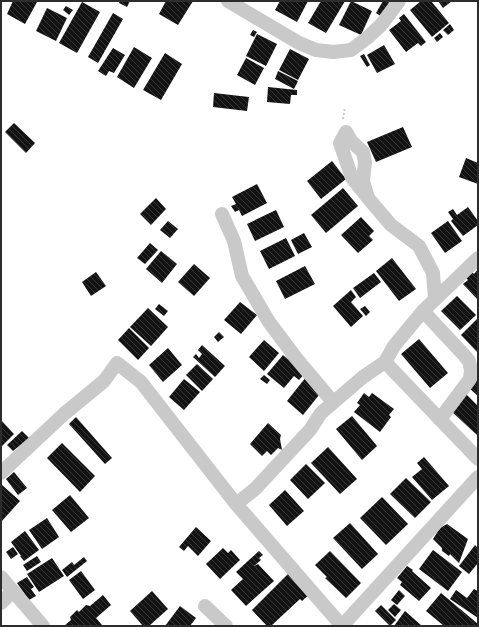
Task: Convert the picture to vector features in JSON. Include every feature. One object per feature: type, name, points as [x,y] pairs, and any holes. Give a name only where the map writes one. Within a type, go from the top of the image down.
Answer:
[{"type":"street","points":[[228,1],[299,43],[316,50],[333,52],[351,50],[367,38],[385,21],[399,1]]},
{"type":"street","points":[[368,198],[391,225],[419,246],[433,273],[435,299]]},
{"type":"street","points":[[222,214],[234,241],[242,276],[269,322],[296,358],[333,402]]},
{"type":"street","points":[[236,504],[255,489],[310,430],[321,413],[363,377],[385,362],[394,346],[423,312],[478,258]]},
{"type":"street","points":[[423,312],[469,361],[471,370],[470,379],[440,419]]},
{"type":"street","points":[[385,362],[478,459]]},
{"type":"street","points":[[1,472],[64,414],[104,381],[117,363],[141,382],[236,504],[342,626],[478,477]]},
{"type":"street","points":[[1,577],[44,626]]},
{"type":"street","points":[[1,603],[13,591]]},
{"type":"street","points":[[205,606],[226,626]]},
{"type":"building","points":[[13,1],[37,2],[25,24],[7,14]]},
{"type":"building","points":[[120,1],[130,1],[127,7],[119,3]]},
{"type":"building","points":[[166,1],[193,1],[178,25],[159,14]]},
{"type":"building","points":[[280,1],[308,1],[297,22],[275,10]]},
{"type":"building","points":[[321,1],[345,1],[326,33],[308,23]]},
{"type":"building","points":[[351,1],[372,11],[361,35],[339,25]]},
{"type":"building","points":[[383,1],[390,3],[382,17],[376,13]]},
{"type":"building","points":[[421,1],[431,1],[449,23],[432,37],[410,10]]},
{"type":"building","points":[[438,1],[452,1],[443,8]]},
{"type":"building","points":[[82,2],[100,12],[77,53],[59,43]]},
{"type":"building","points":[[66,6],[73,10],[69,15],[63,10]]},
{"type":"building","points":[[47,8],[67,18],[56,41],[36,31]]},
{"type":"building","points":[[113,13],[123,19],[98,63],[88,57]]},
{"type":"building","points":[[404,14],[426,42],[421,46],[418,43],[406,52],[389,30],[401,21],[399,18]]},
{"type":"building","points":[[450,24],[454,30],[448,35],[443,30]]},
{"type":"building","points":[[253,30],[257,32],[254,37],[250,35]]},
{"type":"building","points":[[440,33],[443,37],[437,42],[434,38]]},
{"type":"building","points":[[257,34],[277,44],[266,66],[246,56]]},
{"type":"building","points":[[384,45],[395,64],[377,73],[367,55]]},
{"type":"building","points":[[134,47],[152,58],[134,88],[117,77]]},
{"type":"building","points":[[113,48],[125,55],[114,73],[109,71],[106,76],[98,71]]},
{"type":"building","points":[[290,49],[309,59],[298,80],[279,70]]},
{"type":"building","points":[[165,53],[182,64],[161,100],[143,90]]},
{"type":"building","points":[[364,54],[370,65],[367,67],[360,56]]},
{"type":"building","points":[[246,58],[264,68],[255,85],[237,75]]},
{"type":"building","points":[[278,71],[298,81],[294,89],[275,79]]},
{"type":"building","points":[[268,87],[297,90],[297,95],[291,95],[290,104],[267,102]]},
{"type":"building","points":[[214,93],[249,97],[247,111],[213,107]]},
{"type":"building","points":[[14,123],[35,143],[26,153],[5,132]]},
{"type":"building","points":[[403,127],[412,147],[376,162],[367,142]]},
{"type":"building","points":[[466,158],[478,163],[478,184],[459,177]]},
{"type":"building","points":[[332,161],[346,179],[321,199],[307,181]]},
{"type":"building","points":[[257,184],[267,203],[242,216],[239,210],[235,212],[231,206],[236,204],[232,197]]},
{"type":"building","points":[[343,188],[358,206],[326,233],[311,215]]},
{"type":"building","points":[[156,198],[166,209],[151,225],[140,214]]},
{"type":"building","points":[[468,207],[478,221],[478,225],[463,236],[451,221],[453,219],[448,212],[453,209],[457,215]]},
{"type":"building","points":[[276,210],[284,227],[255,241],[247,224]]},
{"type":"building","points":[[361,217],[374,231],[369,236],[373,240],[358,253],[341,235]]},
{"type":"building","points":[[168,221],[178,229],[170,238],[160,230]]},
{"type":"building","points":[[448,221],[462,241],[445,253],[431,233]]},
{"type":"building","points":[[304,233],[312,247],[298,254],[291,240]]},
{"type":"building","points":[[286,238],[295,256],[269,269],[260,251]]},
{"type":"building","points":[[150,243],[158,250],[145,264],[137,258]]},
{"type":"building","points":[[161,251],[177,264],[162,283],[146,269]]},
{"type":"building","points":[[392,258],[416,289],[399,301],[376,271]]},
{"type":"building","points":[[194,264],[210,278],[194,296],[178,282]]},
{"type":"building","points":[[305,266],[315,284],[285,299],[276,281]]},
{"type":"building","points":[[478,269],[478,300],[463,284],[468,280],[464,276],[470,270],[474,274]]},
{"type":"building","points":[[96,272],[106,286],[91,296],[82,282]]},
{"type":"building","points":[[374,273],[381,282],[360,298],[353,288]]},
{"type":"building","points":[[351,290],[356,297],[351,302],[363,316],[351,327],[333,306]]},
{"type":"building","points":[[457,296],[476,315],[460,330],[441,311]]},
{"type":"building","points":[[240,302],[257,315],[241,334],[224,320]]},
{"type":"building","points":[[159,304],[168,311],[164,316],[155,309]]},
{"type":"building","points":[[365,306],[370,312],[366,316],[360,309]]},
{"type":"building","points":[[148,308],[168,327],[151,346],[130,327]]},
{"type":"building","points":[[478,318],[478,353],[461,335]]},
{"type":"building","points":[[129,328],[149,348],[138,360],[118,340]]},
{"type":"building","points":[[219,332],[224,337],[218,342],[214,337]]},
{"type":"building","points":[[419,339],[448,373],[430,388],[401,354]]},
{"type":"building","points":[[264,340],[279,353],[264,371],[249,357]]},
{"type":"building","points":[[202,345],[225,366],[215,377],[193,357],[196,354],[199,358],[202,354],[198,350]]},
{"type":"building","points":[[168,348],[182,365],[163,382],[149,365]]},
{"type":"building","points":[[283,355],[305,373],[299,380],[294,376],[284,388],[267,374]]},
{"type":"building","points":[[197,364],[213,379],[202,391],[186,375]]},
{"type":"building","points":[[264,375],[270,380],[267,384],[260,379]]},
{"type":"building","points":[[306,377],[323,390],[303,415],[287,401]]},
{"type":"building","points":[[478,378],[478,396],[469,388]]},
{"type":"building","points":[[184,379],[200,392],[184,410],[169,397]]},
{"type":"building","points":[[364,393],[369,397],[372,393],[394,409],[389,415],[391,417],[380,432],[354,412],[360,405],[357,403]]},
{"type":"building","points":[[466,394],[478,406],[478,436],[450,410]]},
{"type":"building","points":[[352,416],[377,446],[362,460],[336,429]]},
{"type":"building","points":[[76,417],[112,458],[105,464],[69,424]]},
{"type":"building","points":[[1,420],[14,434],[1,447]]},
{"type":"building","points":[[268,423],[281,435],[280,439],[282,450],[278,448],[271,455],[267,451],[262,456],[250,444]]},
{"type":"building","points":[[22,431],[29,438],[13,451],[7,445]]},
{"type":"building","points":[[62,443],[95,476],[80,492],[47,458]]},
{"type":"building","points":[[328,447],[357,479],[340,494],[311,463]]},
{"type":"building","points":[[424,457],[449,486],[432,500],[412,477],[422,469],[417,463]]},
{"type":"building","points":[[306,464],[325,483],[308,499],[290,480]]},
{"type":"building","points":[[14,472],[27,488],[18,495],[6,479]]},
{"type":"building","points":[[406,478],[431,502],[415,518],[390,494]]},
{"type":"building","points":[[2,485],[20,501],[1,522],[1,486]]},
{"type":"building","points":[[285,490],[304,511],[287,526],[269,505]]},
{"type":"building","points":[[70,495],[89,518],[71,532],[52,510]]},
{"type":"building","points":[[382,497],[408,524],[386,545],[360,518]]},
{"type":"building","points":[[47,518],[59,537],[42,549],[29,530]]},
{"type":"building","points":[[350,523],[378,554],[362,569],[333,538]]},
{"type":"building","points":[[447,524],[468,539],[459,563],[450,554],[449,556],[442,551],[442,548],[433,539],[440,528]]},
{"type":"building","points":[[196,527],[211,541],[198,556],[188,546],[184,551],[179,547]]},
{"type":"building","points":[[25,531],[39,550],[24,561],[11,542]]},
{"type":"building","points":[[475,545],[478,548],[478,563],[469,574],[459,566]]},
{"type":"building","points":[[13,547],[18,554],[11,559],[6,552]]},
{"type":"building","points":[[223,548],[228,553],[231,550],[240,560],[220,579],[206,564]]},
{"type":"building","points":[[433,550],[462,572],[448,591],[419,569]]},
{"type":"building","points":[[259,551],[263,555],[259,558],[261,560],[254,566],[258,564],[274,581],[246,606],[231,590],[243,579],[236,572]]},
{"type":"building","points":[[330,551],[361,583],[346,598],[325,578],[327,577],[315,565]]},
{"type":"building","points":[[37,556],[41,562],[27,571],[23,565]]},
{"type":"building","points":[[84,557],[87,561],[67,577],[62,570],[72,562],[74,565]]},
{"type":"building","points":[[52,558],[64,576],[39,592],[27,574]]},
{"type":"building","points":[[407,566],[431,588],[419,601],[400,585],[402,582],[397,578]]},
{"type":"building","points":[[292,570],[312,592],[302,601],[300,599],[271,626],[267,626],[252,610]]},
{"type":"building","points":[[81,571],[95,590],[83,599],[69,580]]},
{"type":"building","points":[[27,577],[34,587],[31,589],[36,596],[29,600],[17,583]]},
{"type":"building","points":[[474,589],[478,591],[478,618],[450,599],[456,590],[467,598]]},
{"type":"building","points":[[399,590],[405,596],[397,605],[391,600]]},
{"type":"building","points":[[152,591],[168,609],[149,626],[143,626],[130,611]]},
{"type":"building","points":[[441,593],[478,624],[476,626],[444,626],[426,611]]},
{"type":"building","points":[[103,595],[111,605],[96,618],[102,625],[101,626],[64,626],[71,620],[70,617],[77,610],[79,612],[86,605],[90,606]]},
{"type":"building","points":[[394,604],[401,610],[395,617],[388,610]]},
{"type":"building","points":[[381,605],[396,620],[390,626],[375,611]]},
{"type":"building","points":[[180,606],[196,618],[190,626],[165,626]]},
{"type":"building","points":[[405,611],[422,626],[394,626]]}]
